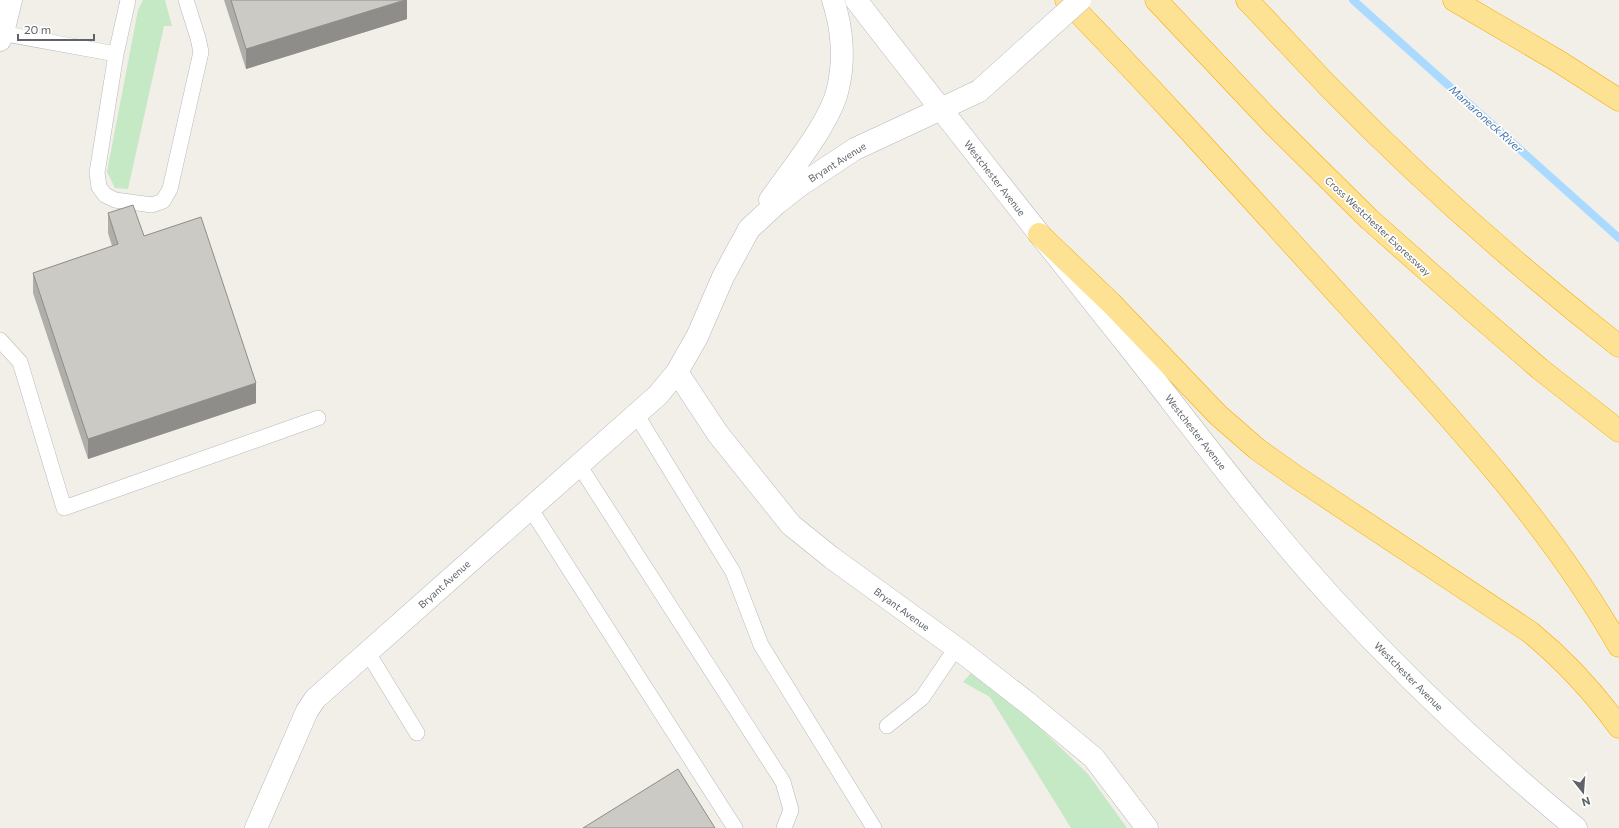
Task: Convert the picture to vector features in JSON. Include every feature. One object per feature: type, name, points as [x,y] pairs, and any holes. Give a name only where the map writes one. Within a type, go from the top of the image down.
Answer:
[{"type":"highway","points":[[1066,0],[1164,103],[1486,458],[1564,561],[1619,646]]},
{"type":"highway","name":"Cross Westchester Expressway","points":[[1156,0],[1273,124],[1369,219],[1540,369],[1619,431]]},
{"type":"highway","points":[[1247,0],[1331,88],[1425,179],[1527,270],[1619,346]]},
{"type":"highway","points":[[1454,0],[1564,65],[1619,100]]},
{"type":"highway","points":[[1039,234],[1111,303],[1186,384],[1238,433],[1295,476],[1530,632],[1564,661],[1579,677],[1606,708],[1619,727]]},
{"type":"street","points":[[1,35],[10,0]]},
{"type":"street","points":[[749,230],[814,138],[830,110],[838,88],[842,39],[838,14],[833,0]]},
{"type":"street","name":"Westchester Avenue","points":[[856,0],[940,109],[1274,529],[1334,600],[1466,732],[1576,828]]},
{"type":"street","name":"Bryant Avenue","points":[[256,828],[307,711],[315,699],[658,395],[677,372],[697,337],[723,277],[749,230],[776,204],[799,186],[855,149],[979,91],[1080,0]]},
{"type":"street","name":"Bryant Avenue","points":[[677,372],[718,434],[791,525],[832,558],[956,648],[1029,704],[1094,758],[1147,828]]},
{"type":"lane","points":[[128,0],[116,54],[97,173],[99,187],[105,195],[115,200],[152,205],[163,201],[170,189],[201,52],[186,0]]},
{"type":"lane","points":[[1,35],[116,54]]},
{"type":"lane","points":[[0,340],[20,362],[64,508],[318,418]]},
{"type":"lane","points":[[636,414],[733,572],[761,645],[874,828]]},
{"type":"lane","points":[[579,464],[783,782],[791,810],[784,828]]},
{"type":"lane","points":[[530,508],[735,828]]},
{"type":"lane","points":[[887,726],[922,698],[956,648]]},
{"type":"lane","points":[[368,653],[417,733]]},
{"type":"green space","points":[[143,0],[165,0],[172,26],[164,26],[128,189],[115,188],[107,172],[138,10]]},
{"type":"green space","points":[[971,673],[1037,725],[1088,774],[1127,828],[1071,828],[990,697],[963,682]]},
{"type":"building","points":[[231,0],[405,0],[246,49]]},
{"type":"building","points":[[133,205],[144,236],[201,217],[256,383],[88,439],[33,273],[118,244],[108,213]]},
{"type":"building","points":[[678,769],[715,828],[583,828]]},
{"type":"waterway","name":"Mamaroneck River","points":[[1353,0],[1619,238]]}]
